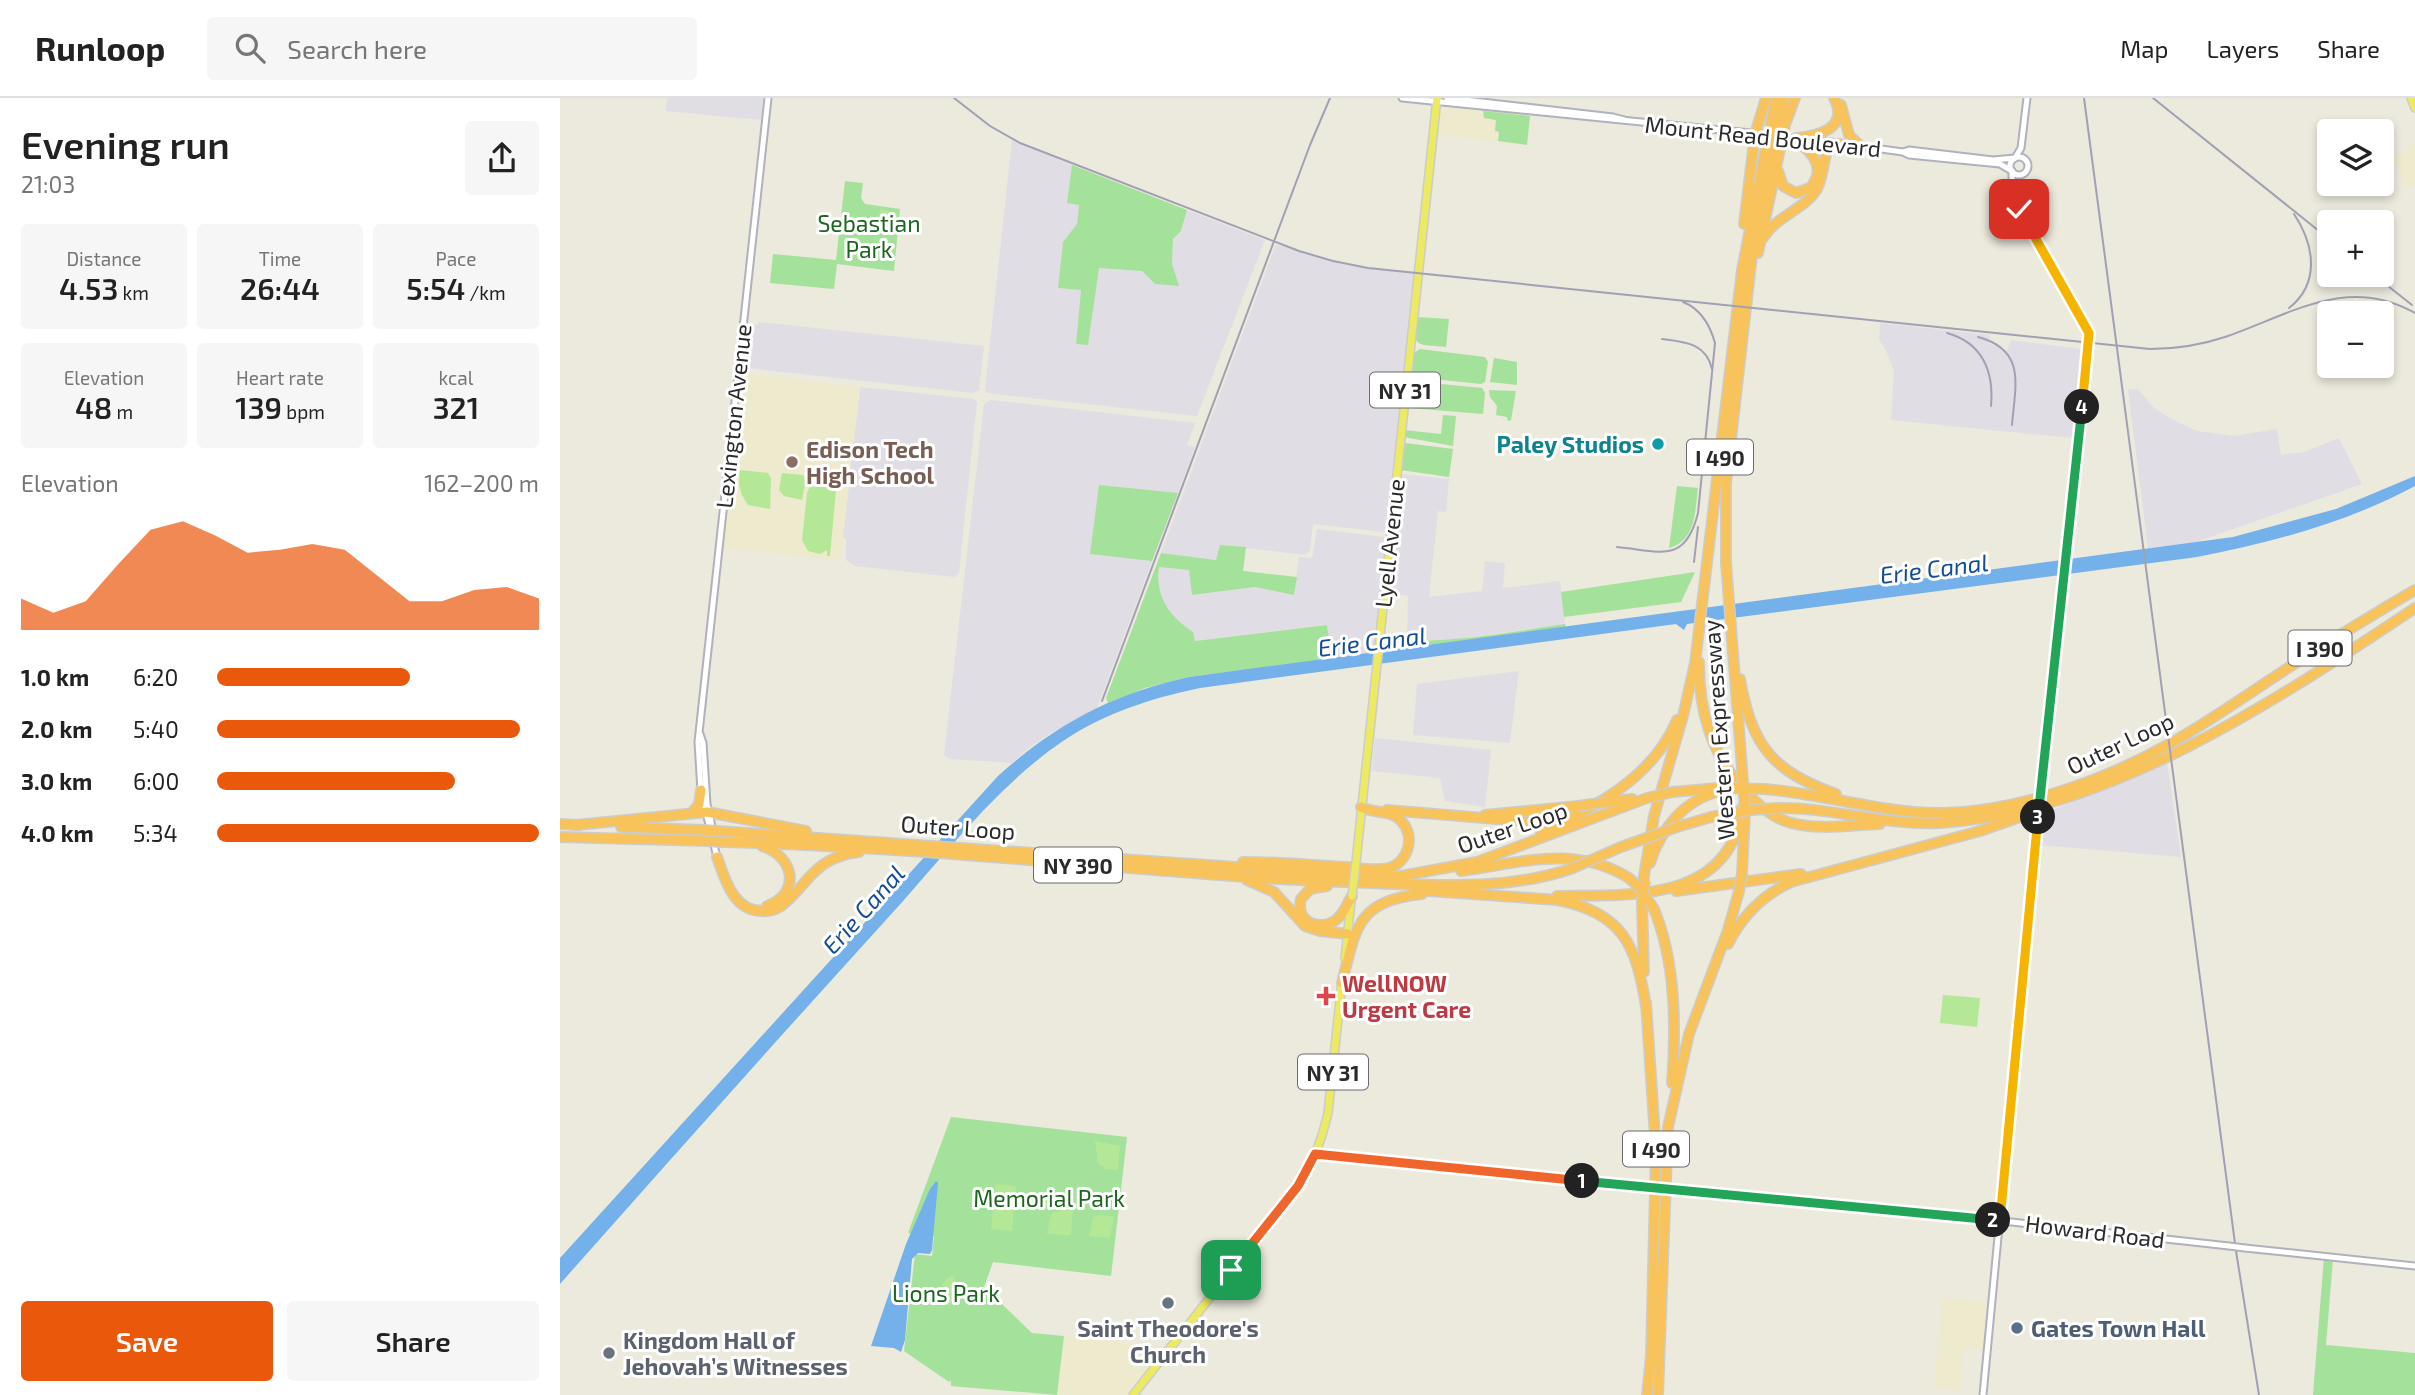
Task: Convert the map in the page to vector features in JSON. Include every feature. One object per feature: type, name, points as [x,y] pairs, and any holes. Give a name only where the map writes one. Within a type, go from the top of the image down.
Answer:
[{"type":"highway","points":[[1740,317],[1739,270],[1755,134],[1766,98]]},
{"type":"highway","name":"Western Expressway","points":[[1776,98],[1778,124]]},
{"type":"highway","name":"Western Expressway","points":[[1647,1395],[1651,1356],[1656,1151],[1646,1006],[1642,903],[1644,881],[1654,816],[1683,716],[1700,632],[1740,317],[1784,98]]},
{"type":"highway","points":[[1757,256],[1778,124],[1793,98]]},
{"type":"highway","points":[[1796,138],[1822,133],[1832,128],[1837,120],[1837,98]]},
{"type":"highway","points":[[1837,98],[1848,133],[1860,146]]},
{"type":"highway","points":[[1773,148],[1781,184],[1793,192],[1801,193],[1810,188],[1818,174],[1814,157],[1802,144],[1783,136]]},
{"type":"highway","points":[[1740,317],[1762,241],[1771,227],[1816,191],[1826,151],[1840,144]]},
{"type":"highway","name":"Western Expressway","points":[[1658,1395],[1668,1127],[1687,1043],[1728,930],[1739,891],[1745,838],[1725,533],[1726,483],[1740,317]]},
{"type":"highway","name":"Outer Loop","points":[[560,824],[859,839],[1357,876],[1401,876],[1461,866],[1647,797],[1673,792],[1765,789],[1923,813],[1985,809],[2032,800],[2108,772],[2174,742],[2415,588]]},
{"type":"highway","name":"Outer Loop","points":[[560,837],[736,842],[892,851],[1327,884],[1456,885],[1515,881],[1544,877],[1573,868],[1677,827],[1711,817],[1751,810],[1814,809],[1931,823],[1970,820],[2062,800],[2166,756],[2222,727],[2286,692],[2413,610]]},
{"type":"highway","points":[[1731,628],[1747,712],[1765,751],[1784,769],[1818,788],[1868,804]]},
{"type":"highway","points":[[1700,632],[1699,684],[1701,708],[1707,728],[1725,766],[1755,801],[1776,817],[1800,825],[1841,826],[1905,822]]},
{"type":"highway","points":[[1493,856],[1590,809],[1650,764],[1660,752],[1680,713],[1693,671]]},
{"type":"highway","points":[[1644,881],[1657,843],[1677,815],[1697,800],[1721,789]]},
{"type":"highway","points":[[689,814],[699,805],[701,790]]},
{"type":"highway","points":[[1452,815],[1484,815],[1647,797]]},
{"type":"highway","points":[[1706,990],[1731,937],[1754,906],[1791,882],[1980,831],[2062,800]]},
{"type":"highway","points":[[1361,807],[1533,822],[1564,818],[1590,809]]},
{"type":"highway","points":[[1193,863],[1262,862],[1363,868],[1387,868],[1395,865],[1404,857],[1409,846],[1406,826],[1395,816],[1361,807]]},
{"type":"highway","points":[[1660,891],[1696,879],[1718,863],[1735,837],[1743,808]]},
{"type":"highway","points":[[576,825],[707,812],[859,839]]},
{"type":"highway","points":[[718,857],[733,890],[742,901],[762,907],[780,900],[790,880],[789,869],[783,858],[768,848],[736,842]]},
{"type":"highway","points":[[718,857],[727,884],[736,900],[748,908],[764,911],[784,905],[814,872],[831,860],[853,853],[892,851]]},
{"type":"highway","points":[[1401,876],[1456,872],[1525,860],[1564,858],[1612,867],[1640,888],[1654,909],[1663,936],[1674,1007],[1668,1127]]},
{"type":"highway","points":[[1524,897],[1710,888],[1837,868]]},
{"type":"highway","points":[[1204,874],[1261,885],[1278,896],[1305,926],[1320,931],[1348,934]]},
{"type":"highway","points":[[1352,896],[1338,918],[1325,925],[1311,924],[1300,912],[1301,899],[1310,889],[1327,884],[1524,897],[1578,904],[1606,918],[1626,939],[1636,957],[1646,1006]]},
{"type":"highway","points":[[1342,984],[1357,929],[1373,909],[1384,902],[1401,897],[1446,892]]},
{"type":"main road","name":"Lexington Avenue","points":[[718,857],[701,790],[698,749],[768,98]]},
{"type":"main road","name":"Mount Read Boulevard","points":[[1402,98],[1612,121],[1624,120]]},
{"type":"main road","name":"Mount Read Boulevard","points":[[1447,98],[1783,136],[1909,155],[1991,163],[2012,173]]},
{"type":"main road","points":[[1983,1395],[2040,789],[2089,335],[2021,215],[2015,198],[2011,165],[2020,151],[2027,98]]},
{"type":"main road","points":[[2412,98],[2415,108]]},
{"type":"main road","name":"Lyell Avenue","points":[[1315,1154],[1328,1113],[1437,100]]},
{"type":"main road","points":[[2015,198],[2016,182],[2026,168],[2023,133]]},
{"type":"main road","name":"Mount Read Boulevard","points":[[1903,152],[1908,150],[1993,160],[2015,158]]},
{"type":"main road","points":[[2015,158],[2021,157],[2025,160]]},
{"type":"main road","points":[[2012,173],[2022,175]]},
{"type":"main road","name":"Lexington Avenue","points":[[700,734],[703,741],[707,812]]},
{"type":"main road","name":"Howard Road","points":[[1315,1154],[2000,1220],[2415,1266]]},
{"type":"main road","name":"NY 31","points":[[1133,1395],[1298,1186],[1315,1154]]},
{"type":"shaded area","points":[[667,98],[763,98],[761,120],[666,111]]},
{"type":"shaded area","points":[[1441,107],[1530,115],[1527,145],[1438,135]]},
{"type":"shaded area","points":[[1012,140],[1072,165],[1068,203],[1079,204],[1077,224],[1063,242],[1058,288],[1081,290],[1076,344],[1088,344],[1098,268],[1142,271],[1155,284],[1172,264],[1173,239],[1181,231],[1187,210],[1265,240],[1197,416],[987,393],[985,389]]},
{"type":"shaded area","points":[[2415,143],[2415,185],[2406,188],[2394,156],[2409,151],[2408,145]]},
{"type":"shaded area","points":[[1276,244],[1345,265],[1415,274],[1387,529],[1384,532],[1313,524],[1310,551],[1305,555],[1221,545],[1217,560],[1161,553]]},
{"type":"shaded area","points":[[759,322],[984,346],[979,390],[974,393],[747,368],[743,361],[747,324],[758,325]]},
{"type":"shaded area","points":[[1880,323],[1990,335],[1989,344],[2000,347],[2006,353],[2011,340],[2081,349],[2073,438],[1891,420],[1894,371],[1879,340]]},
{"type":"shaded area","name":"Edison Tech High School","points":[[748,374],[860,387],[841,555],[835,560],[723,548],[741,378]]},
{"type":"shaded area","points":[[860,387],[973,399],[977,402],[959,572],[955,577],[856,566],[846,560],[846,539],[843,538]]},
{"type":"shaded area","points":[[2138,389],[2153,407],[2197,431],[2234,436],[2277,429],[2281,455],[2304,452],[2339,438],[2362,484],[2196,542],[2148,548],[2128,390]]},
{"type":"shaded area","points":[[991,400],[1195,423],[1187,445],[1195,447],[1097,708],[1051,733],[1012,763],[949,759],[944,755],[984,404]]},
{"type":"shaded area","points":[[1399,475],[1449,479],[1446,512],[1438,511],[1429,597],[1482,591],[1485,561],[1505,563],[1503,588],[1560,581],[1565,624],[1457,639],[1407,641],[1408,596],[1388,593]]},
{"type":"shaded area","points":[[1317,529],[1385,537],[1374,653],[1332,659],[1327,625],[1194,641],[1193,632],[1178,622],[1164,605],[1159,589],[1159,567],[1190,570],[1192,595],[1255,587],[1294,595],[1299,557],[1312,558]]},
{"type":"shaded area","points":[[1519,671],[1510,743],[1413,735],[1417,684]]},
{"type":"shaded area","points":[[1375,738],[1491,750],[1485,807],[1445,801],[1440,778],[1372,771]]},
{"type":"shaded area","points":[[2167,762],[2181,857],[2038,845],[2041,815]]},
{"type":"shaded area","points":[[1943,1298],[1987,1302],[1983,1349],[1964,1348],[1960,1390],[1934,1387]]},
{"type":"shaded area","points":[[1064,1336],[1165,1349],[1130,1395],[1057,1395]]},
{"type":"green space","points":[[1483,111],[1530,116],[1527,145],[1498,141],[1496,120],[1484,118]]},
{"type":"green space","points":[[1072,165],[1187,210],[1181,231],[1173,239],[1172,264],[1179,286],[1155,284],[1142,271],[1099,268],[1088,345],[1076,344],[1081,290],[1058,288],[1063,242],[1077,224],[1079,205],[1067,203]]},
{"type":"green space","name":"Sebastian Park","points":[[845,181],[863,183],[861,198],[865,204],[900,209],[894,271],[837,264],[834,289],[770,283],[773,254],[836,260]]},
{"type":"green space","points":[[880,209],[897,213],[895,231],[879,224]]},
{"type":"green space","points":[[1417,317],[1449,319],[1446,347],[1423,345],[1416,340],[1414,335]]},
{"type":"green space","points":[[1420,349],[1485,357],[1488,362],[1485,382],[1481,384],[1414,377],[1411,375],[1412,354]]},
{"type":"green space","points":[[1494,358],[1517,362],[1517,385],[1490,382]]},
{"type":"green space","points":[[1410,381],[1482,388],[1485,393],[1483,414],[1410,408],[1407,405]]},
{"type":"green space","points":[[1489,390],[1516,391],[1511,420],[1496,415],[1497,406],[1490,397]]},
{"type":"green space","points":[[1443,415],[1456,416],[1453,446],[1404,437],[1404,430],[1441,434]]},
{"type":"green space","points":[[1405,443],[1453,449],[1449,477],[1401,470]]},
{"type":"green space","points":[[740,470],[768,473],[771,478],[770,509],[748,505],[740,488]]},
{"type":"green space","points":[[782,473],[803,475],[806,479],[802,500],[784,496],[779,490]]},
{"type":"green space","points":[[817,481],[828,482],[836,490],[830,556],[827,556],[827,550],[820,554],[808,551],[802,540],[807,493],[810,486]]},
{"type":"green space","points":[[1099,485],[1178,493],[1152,561],[1090,554]]},
{"type":"green space","points":[[1677,486],[1698,488],[1696,506],[1689,532],[1678,544],[1669,548]]},
{"type":"green space","points":[[1220,545],[1246,547],[1243,571],[1297,577],[1294,595],[1255,587],[1192,595],[1189,570],[1159,567],[1162,597],[1177,619],[1193,632],[1195,641],[1327,625],[1332,659],[1188,677],[1145,688],[1108,703],[1106,698],[1161,553],[1216,560]]},
{"type":"green space","points":[[1695,572],[1681,602],[1564,617],[1561,592]]},
{"type":"green space","points":[[1565,624],[1566,627],[1379,653],[1381,639],[1450,639]]},
{"type":"green space","points":[[1943,995],[1980,998],[1977,1027],[1940,1023]]},
{"type":"green space","points":[[951,1117],[1127,1137],[1111,1276],[993,1262],[984,1287],[1032,1333],[1064,1336],[1057,1395],[951,1386],[951,1380],[949,1382],[904,1351],[915,1254],[932,1256],[934,1236],[908,1233]]},
{"type":"green space","points":[[1095,1141],[1120,1146],[1118,1170],[1105,1169],[1098,1163]]},
{"type":"green space","points":[[996,1184],[1016,1186],[1012,1231],[991,1229]]},
{"type":"green space","points":[[1067,1209],[1073,1211],[1071,1235],[1047,1234],[1053,1213]]},
{"type":"green space","points":[[1093,1217],[1114,1217],[1110,1238],[1089,1236]]},
{"type":"green space","points":[[2324,1257],[2333,1259],[2326,1345],[2415,1353],[2415,1395],[2313,1395]]},
{"type":"green space","name":"Lions Park","points":[[952,1275],[964,1293],[948,1306],[941,1289]]},
{"type":"water","points":[[2415,476],[2415,486],[2363,511],[2281,538],[2197,557],[1687,624],[1684,630],[1676,624],[1200,688],[1147,702],[1095,722],[1038,760],[991,803],[560,1284],[560,1258],[998,776],[1041,741],[1086,713],[1110,702],[1189,677],[2233,537],[2336,509]]},
{"type":"water","points":[[936,1181],[938,1183],[932,1250],[930,1254],[918,1253],[912,1259],[905,1340],[901,1352],[894,1348],[871,1346],[906,1244]]},
{"type":"railway","points":[[954,98],[990,126],[1020,143],[1299,251],[1368,268],[2150,349],[2188,346],[2216,340],[2296,309],[2342,298],[2366,297],[2390,302],[2415,313]]},
{"type":"railway","points":[[1102,701],[1330,98]]},
{"type":"railway","points":[[2084,98],[2236,1251],[2259,1395]]},
{"type":"railway","points":[[2153,98],[2317,229]]},
{"type":"railway","points":[[2289,308],[2306,287],[2311,263],[2306,238],[2294,214]]},
{"type":"railway","points":[[2389,287],[2412,305]]},
{"type":"railway","points":[[1617,547],[1658,552],[1678,548],[1693,530],[1698,513],[1715,343],[1704,318],[1683,302]]},
{"type":"railway","points":[[1947,333],[1969,344],[1984,360],[1990,382],[1991,406]]},
{"type":"railway","points":[[1978,337],[1994,343],[2011,360],[2015,383],[2012,425]]},
{"type":"railway","points":[[1662,339],[1686,343],[1700,349],[1712,369]]},
{"type":"railway","points":[[1694,562],[1698,527]]},
{"type":"place","name":"Paley Studios","points":[[1658,444]]},
{"type":"place","name":"Edison Tech High School","points":[[792,462]]},
{"type":"place","name":"WellNOW Urgent Care","points":[[1326,996]]},
{"type":"place","name":"Saint Theodore's Church","points":[[1168,1303]]},
{"type":"place","name":"Gates Town Hall","points":[[2017,1328]]},
{"type":"place","name":"Kingdom Hall of Jehovah’s Witnesses","points":[[609,1353]]},
{"type":"route","points":[[1231,1270],[1298,1186],[1315,1154],[2000,1220],[2034,855],[2089,339],[2089,333],[2019,209]]},
{"type":"water label","name":"Erie Canal","points":[[1934,568]]},
{"type":"water label","name":"Erie Canal","points":[[1372,641]]},
{"type":"water label","name":"Erie Canal","points":[[863,909]]},
{"type":"park label","name":"Memorial Park","points":[[1049,1198]]}]
